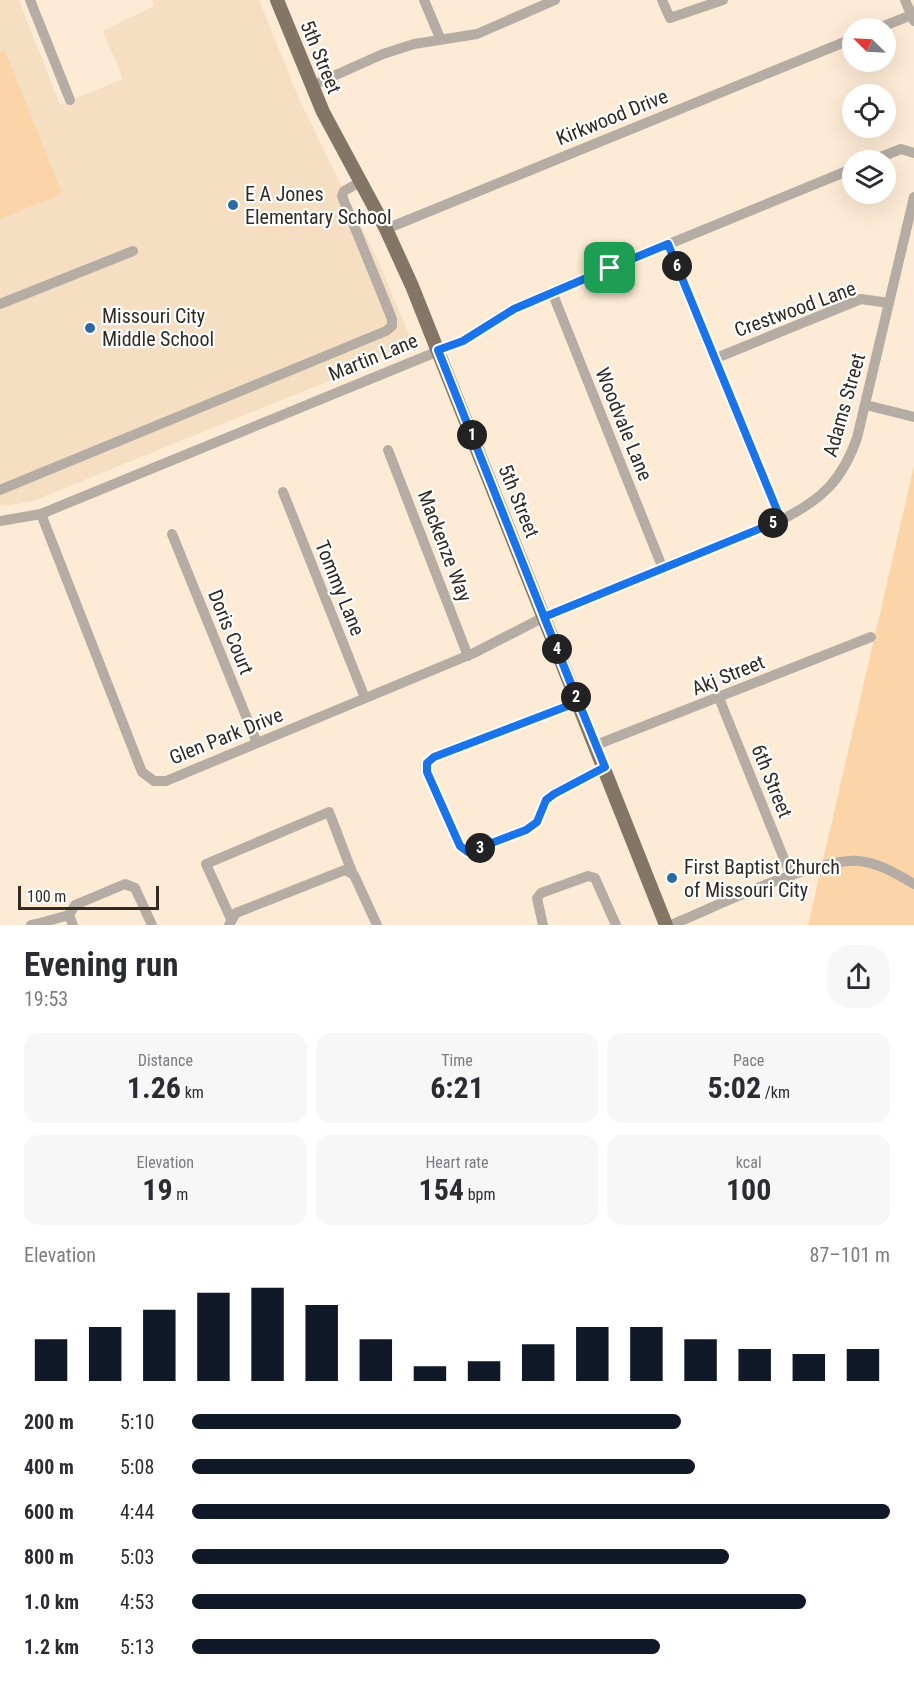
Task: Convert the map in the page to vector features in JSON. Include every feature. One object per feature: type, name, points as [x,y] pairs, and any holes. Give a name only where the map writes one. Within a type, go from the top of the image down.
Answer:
[{"type":"main road","name":"5th Street","points":[[277,0],[311,86],[386,229],[438,350],[666,925]]},
{"type":"street","points":[[30,0],[70,100]]},
{"type":"street","points":[[424,0],[440,38]]},
{"type":"street","points":[[311,86],[383,54],[440,38],[477,34],[555,0]]},
{"type":"street","points":[[662,0],[670,18],[723,0]]},
{"type":"street","points":[[896,22],[913,17],[905,0]]},
{"type":"street","name":"Kirkwood Drive","points":[[386,229],[842,43]]},
{"type":"street","points":[[896,151],[901,149],[914,153]]},
{"type":"street","name":"Martin Lane","points":[[0,521],[41,514],[463,341],[514,309],[552,292],[842,173]]},
{"type":"street","points":[[0,490],[386,331],[392,326],[392,320],[342,196],[344,191],[360,182]]},
{"type":"street","name":"Adams Street","points":[[544,617],[781,520],[805,508],[836,482],[849,461],[866,405],[914,196]]},
{"type":"street","points":[[668,244],[781,520]]},
{"type":"street","points":[[0,304],[133,251]]},
{"type":"street","name":"Woodvale Lane","points":[[552,292],[663,569]]},
{"type":"street","name":"Crestwood Lane","points":[[714,358],[861,299],[889,303]]},
{"type":"street","points":[[866,405],[914,417]]},
{"type":"street","name":"Mackenze Way","points":[[388,450],[468,656]]},
{"type":"street","name":"Tommy Lane","points":[[283,492],[365,698]]},
{"type":"street","name":"Glen Park Drive","points":[[41,514],[142,772],[154,781],[166,781],[468,656],[544,617]]},
{"type":"street","name":"Doris Court","points":[[172,534],[256,743]]},
{"type":"street","name":"Akj Street","points":[[596,745],[871,636]]},
{"type":"street","name":"6th Street","points":[[719,698],[791,876]]},
{"type":"street","points":[[578,702],[434,757],[427,763],[427,772],[460,846],[468,852],[526,830],[537,822],[546,800],[605,767]]},
{"type":"street","points":[[230,922],[206,864],[329,812],[352,872],[377,925]]},
{"type":"street","points":[[671,925],[791,876],[832,863],[859,861],[886,868],[914,884]]},
{"type":"street","points":[[230,922],[236,913],[344,870],[352,872]]},
{"type":"street","points":[[543,925],[537,898],[541,894],[588,876],[595,878],[616,925]]},
{"type":"street","points":[[31,925],[71,920],[75,905],[125,884],[135,888],[152,925]]},
{"type":"shaded area","points":[[0,0],[19,0],[60,105],[123,79],[103,31],[154,6],[152,0],[259,0],[299,99],[380,265],[411,339],[361,368],[30,502],[0,506]]},
{"type":"shaded area","points":[[5,51],[62,194],[0,219],[0,52]]},
{"type":"shaded area","points":[[914,466],[914,925],[808,925]]},
{"type":"place","name":"E A Jones Elementary School","points":[[233,205]]},
{"type":"place","name":"Missouri City Middle School","points":[[90,328]]},
{"type":"place","name":"First Baptist Church of Missouri City","points":[[672,878]]},
{"type":"route","points":[[610,268],[514,309],[463,341],[438,350],[544,617],[578,702],[434,757],[427,763],[427,772],[460,846],[468,852],[526,830],[537,822],[546,800],[580,781],[583,777],[605,767],[544,617],[781,520],[668,244],[610,268]]}]
